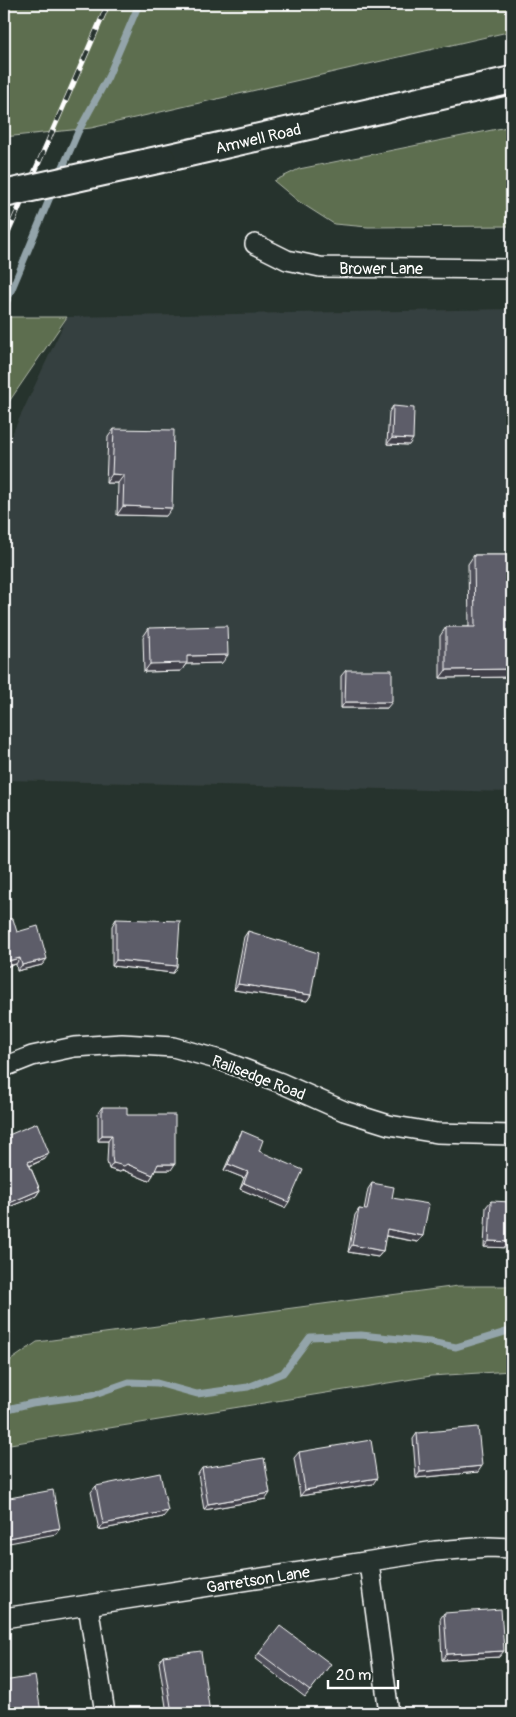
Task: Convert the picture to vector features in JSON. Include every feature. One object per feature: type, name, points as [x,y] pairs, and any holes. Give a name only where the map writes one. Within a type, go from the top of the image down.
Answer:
[{"type":"main road","name":"Amwell Road","points":[[4,194],[512,80]]},
{"type":"street","name":"Brower Lane","points":[[255,244],[287,260],[320,268],[512,269]]},
{"type":"street","name":"Railsedge Road","points":[[4,1067],[32,1056],[74,1047],[122,1044],[173,1047],[220,1060],[344,1111],[389,1126],[437,1133],[512,1135]]},
{"type":"street","name":"Garretson Lane","points":[[4,1618],[369,1563],[436,1551],[489,1547],[512,1548]]},
{"type":"street","points":[[369,1563],[389,1713]]},
{"type":"street","points":[[88,1605],[105,1713]]},
{"type":"shaded area","points":[[512,309],[512,792],[4,780],[4,451],[67,317]]},
{"type":"green space","points":[[4,4],[512,4],[512,31],[91,128],[4,137]]},
{"type":"green space","points":[[512,126],[512,226],[368,227],[334,224],[298,201],[274,181],[299,169]]},
{"type":"green space","points":[[4,317],[67,317],[4,409]]},
{"type":"green space","points":[[458,1286],[512,1286],[512,1371],[431,1376],[4,1445],[4,1365],[37,1342]]},
{"type":"building","points":[[393,406],[414,408],[413,439],[392,438]]},
{"type":"building","points":[[114,429],[174,430],[172,508],[123,506],[124,475],[112,474]]},
{"type":"building","points":[[474,555],[512,555],[512,669],[446,670],[446,627],[475,627]]},
{"type":"building","points":[[227,626],[228,655],[187,656],[187,663],[150,664],[149,628]]},
{"type":"building","points":[[346,670],[392,670],[392,702],[345,702]]},
{"type":"building","points":[[4,918],[13,919],[17,932],[38,926],[47,959],[22,965],[20,958],[4,962]]},
{"type":"building","points":[[116,919],[180,921],[177,966],[116,960]]},
{"type":"building","points":[[248,931],[318,953],[311,995],[238,984]]},
{"type":"building","points":[[102,1107],[127,1107],[127,1115],[175,1115],[175,1164],[158,1164],[153,1175],[127,1164],[124,1166],[113,1163],[112,1135],[102,1135]]},
{"type":"building","points":[[37,1123],[49,1153],[28,1162],[40,1190],[7,1204],[4,1197],[4,1137]]},
{"type":"building","points":[[242,1131],[263,1140],[259,1151],[303,1170],[289,1202],[244,1183],[248,1172],[228,1164]]},
{"type":"building","points":[[372,1183],[394,1187],[392,1198],[429,1204],[423,1236],[387,1229],[383,1251],[352,1245],[359,1209],[367,1210]]},
{"type":"building","points":[[491,1201],[512,1202],[512,1242],[489,1241]]},
{"type":"building","points":[[4,1318],[10,1334],[4,1337]]},
{"type":"building","points":[[478,1427],[482,1466],[420,1472],[417,1433]]},
{"type":"building","points":[[371,1440],[377,1478],[305,1490],[299,1452]]},
{"type":"building","points":[[264,1458],[270,1493],[208,1504],[202,1468]]},
{"type":"building","points":[[160,1473],[168,1511],[103,1524],[96,1486]]},
{"type":"building","points":[[53,1490],[60,1528],[4,1539],[4,1499]]},
{"type":"building","points":[[501,1609],[504,1651],[447,1654],[444,1613]]},
{"type":"building","points":[[280,1626],[331,1664],[310,1691],[259,1653]]},
{"type":"building","points":[[201,1651],[210,1713],[172,1713],[163,1656]]},
{"type":"building","points":[[35,1676],[41,1712],[4,1713],[4,1681]]},
{"type":"waterway","points":[[59,176],[78,132],[108,77],[139,4]]},
{"type":"waterway","points":[[4,308],[53,190]]},
{"type":"waterway","points":[[4,1410],[32,1403],[92,1395],[129,1382],[157,1383],[197,1394],[248,1387],[283,1373],[310,1337],[361,1335],[430,1342],[456,1347],[512,1330]]},
{"type":"railway","points":[[4,242],[108,4]]}]
